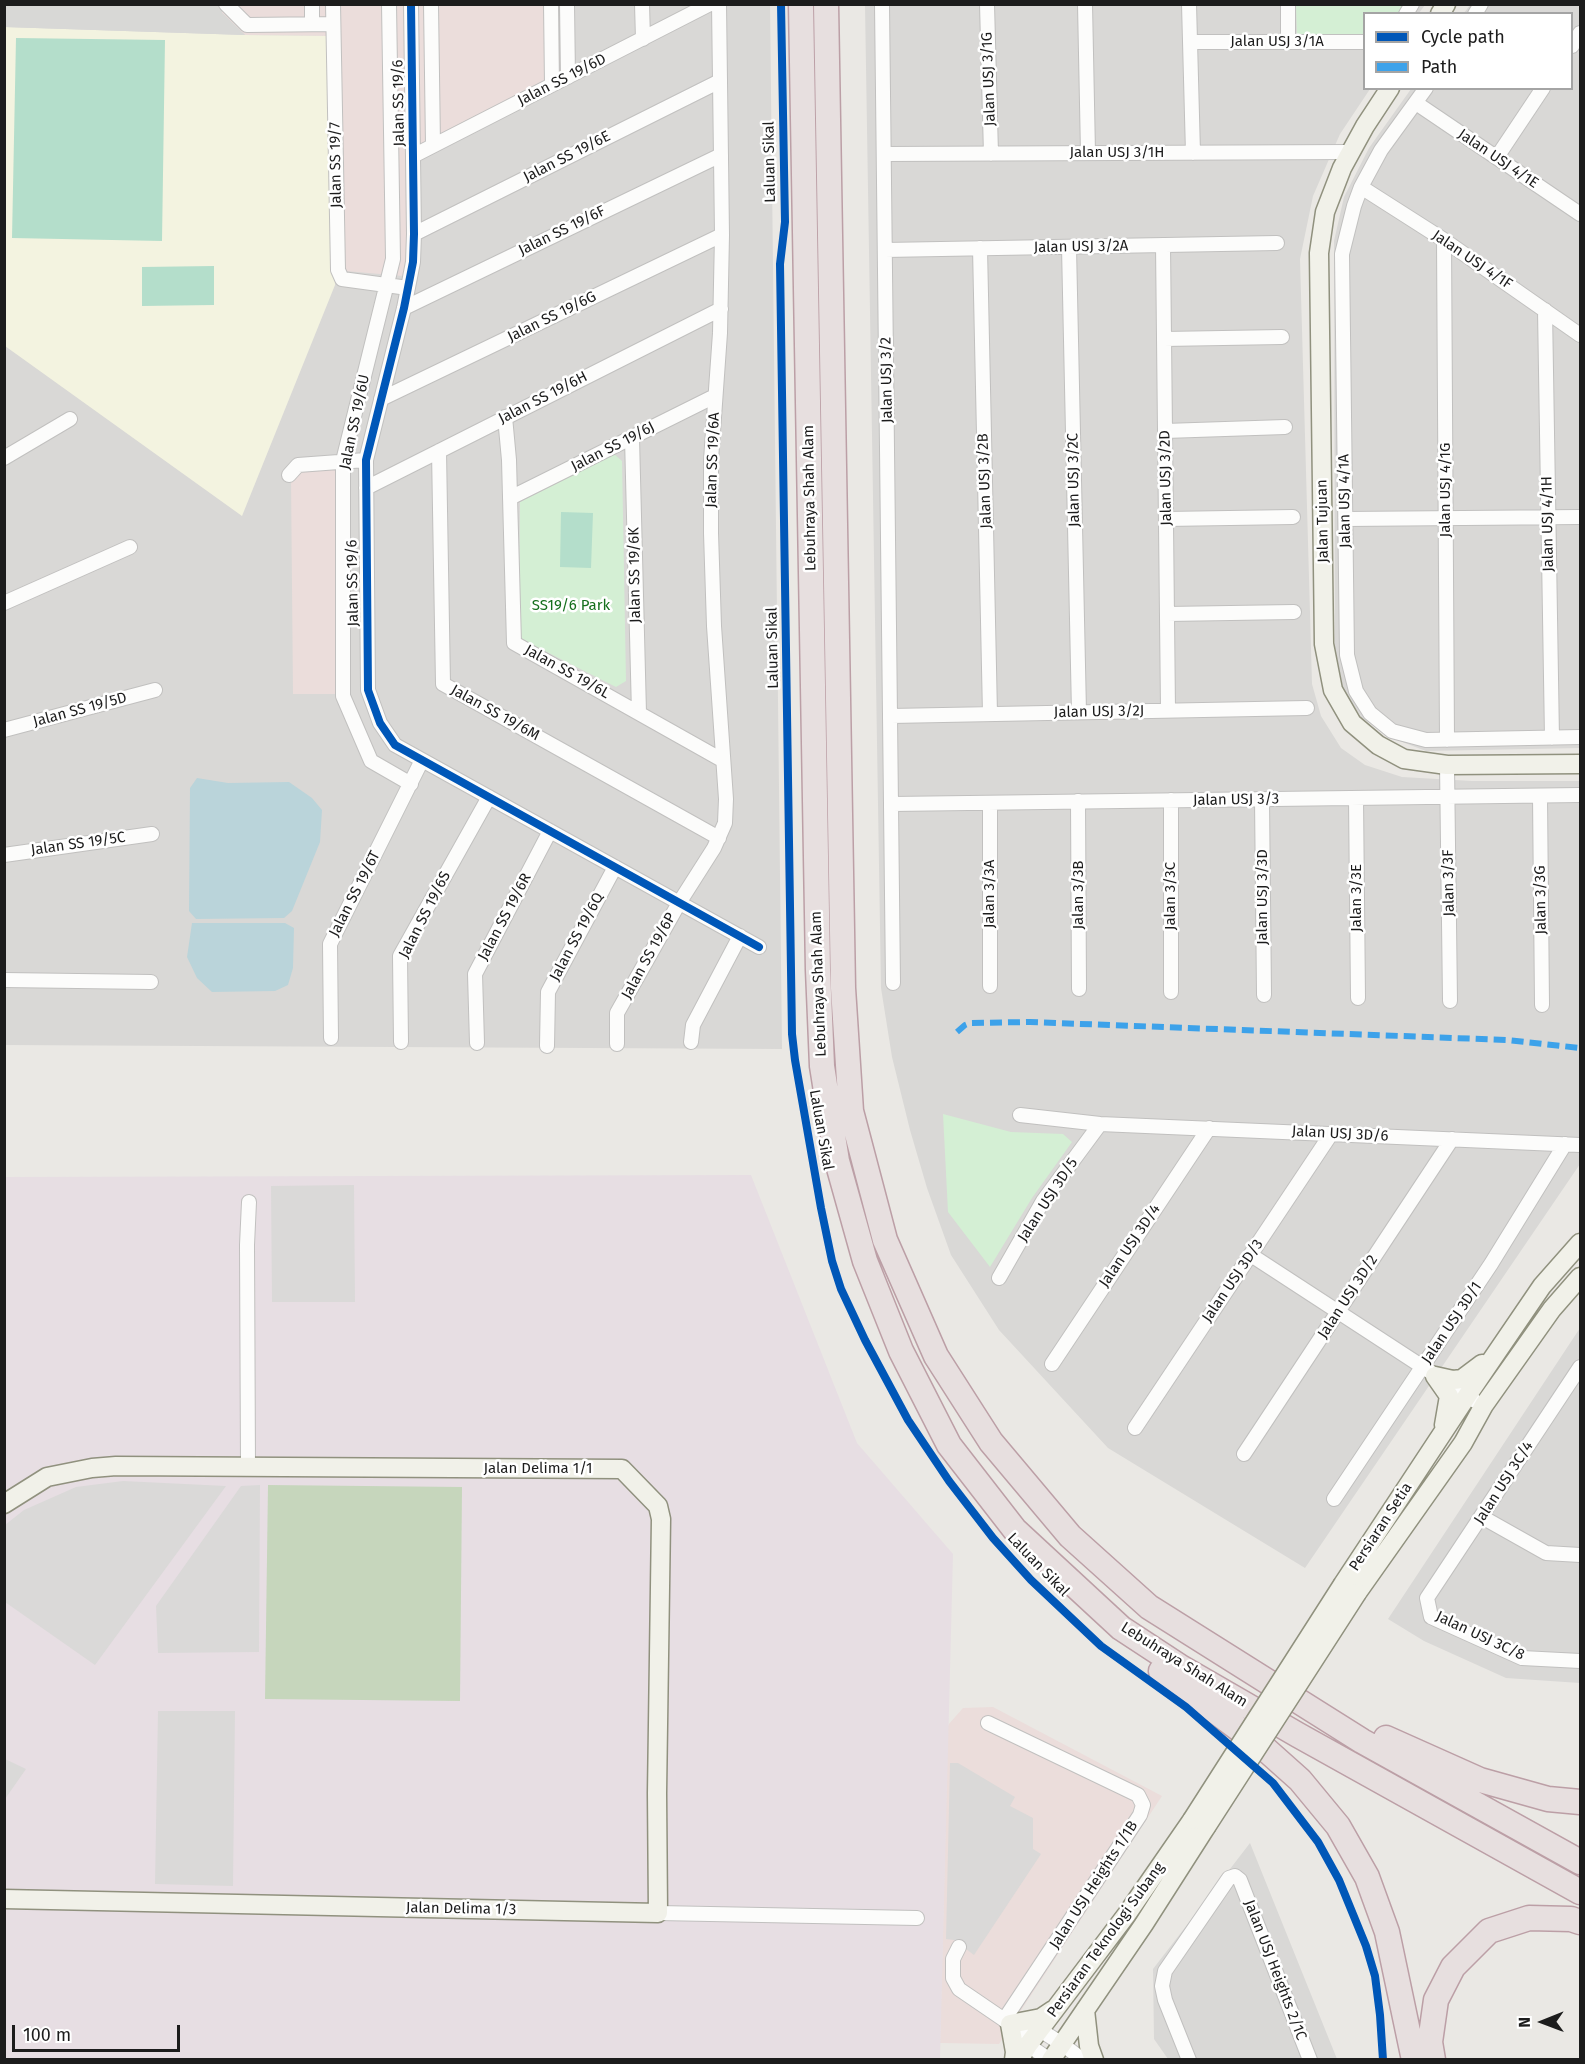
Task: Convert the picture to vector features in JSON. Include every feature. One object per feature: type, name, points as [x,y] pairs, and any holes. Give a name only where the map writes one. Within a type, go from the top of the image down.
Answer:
[{"type":"highway","name":"Lebuhraya Shah Alam","points":[[801,4],[818,970],[822,1066],[837,1161],[868,1271],[901,1351],[949,1445],[1015,1530],[1121,1628],[1182,1668],[1298,1735],[1581,1892]]},
{"type":"highway","name":"Lebuhraya Shah Alam","points":[[826,4],[843,988],[851,1111],[885,1240],[936,1356],[991,1442],[1070,1536],[1149,1607],[1362,1741],[1581,1862]]},
{"type":"highway","points":[[1121,1628],[1161,1671],[1263,1747],[1300,1780],[1338,1826],[1367,1877],[1387,1932],[1414,2060]]},
{"type":"highway","points":[[1298,1701],[1480,1780],[1548,1799],[1581,1802]]},
{"type":"highway","points":[[1433,2060],[1430,2042],[1436,2000],[1453,1967],[1489,1931],[1529,1918],[1571,1919],[1581,1922]]},
{"type":"street","points":[[312,4],[312,24]]},
{"type":"street","name":"Jalan SS 19/7","points":[[333,4],[338,270],[342,279],[408,288]]},
{"type":"street","points":[[387,284],[393,259],[389,4]]},
{"type":"street","name":"Jalan SS 19/6","points":[[411,4],[413,262],[404,308],[366,460],[368,690],[380,723],[395,745],[759,947]]},
{"type":"street","points":[[431,4],[433,145]]},
{"type":"street","points":[[551,4],[552,85]]},
{"type":"street","points":[[567,4],[568,77]]},
{"type":"street","points":[[642,4],[643,39]]},
{"type":"street","name":"Jalan SS 19/6D","points":[[413,156],[710,4]]},
{"type":"street","name":"Jalan SS 19/6A","points":[[680,903],[719,838],[725,823],[726,799],[714,626],[711,533],[711,460],[721,309],[719,4]]},
{"type":"street","name":"Jalan USJ 3/2","points":[[882,4],[892,804]]},
{"type":"street","name":"Jalan USJ 3/1G","points":[[987,4],[991,154]]},
{"type":"street","points":[[1085,4],[1088,153]]},
{"type":"street","points":[[1190,4],[1192,153]]},
{"type":"street","points":[[1288,4],[1288,42]]},
{"type":"street","points":[[231,7],[247,25],[333,24]]},
{"type":"street","name":"Jalan USJ 3/1A","points":[[1190,42],[1363,42]]},
{"type":"street","name":"Jalan SS 19/6E","points":[[414,234],[720,81]]},
{"type":"street","name":"Jalan Tujuan","points":[[1389,90],[1365,126],[1342,168],[1325,212],[1319,253],[1324,644],[1333,690],[1352,723],[1378,745],[1404,759],[1447,765],[1581,764]]},
{"type":"street","name":"Jalan USJ 4/1A","points":[[1425,90],[1381,150],[1361,187],[1342,254],[1347,655],[1356,691],[1370,713],[1392,731],[1426,740],[1581,737]]},
{"type":"street","points":[[1497,157],[1542,90]]},
{"type":"street","name":"Jalan USJ 4/1E","points":[[1416,103],[1581,214]]},
{"type":"street","name":"Jalan USJ 3/1H","points":[[884,154],[1350,152]]},
{"type":"street","name":"Jalan SS 19/6F","points":[[404,308],[721,155]]},
{"type":"street","name":"Jalan USJ 4/1F","points":[[1361,187],[1444,240],[1581,335]]},
{"type":"street","name":"Jalan SS 19/6G","points":[[381,399],[722,235]]},
{"type":"street","name":"Jalan USJ 4/1G","points":[[1444,240],[1447,740]]},
{"type":"street","name":"Jalan USJ 3/2A","points":[[885,250],[1277,243]]},
{"type":"street","name":"Jalan USJ 3/2D","points":[[1163,245],[1168,710]]},
{"type":"street","name":"Jalan USJ 3/2C","points":[[1069,247],[1079,712]]},
{"type":"street","name":"Jalan USJ 3/2B","points":[[980,249],[990,714]]},
{"type":"street","name":"Jalan SS 19/6U","points":[[387,284],[343,462],[343,696],[370,761],[411,784]]},
{"type":"street","name":"Jalan SS 19/6H","points":[[366,488],[721,309]]},
{"type":"street","name":"Jalan USJ 4/1H","points":[[1545,310],[1552,738]]},
{"type":"street","points":[[1164,339],[1282,337]]},
{"type":"street","name":"Jalan SS 19/6J","points":[[510,498],[715,396]]},
{"type":"street","name":"Jalan SS 19/6L","points":[[505,417],[514,643],[722,760]]},
{"type":"street","points":[[4,458],[70,419]]},
{"type":"street","points":[[1165,431],[1285,427]]},
{"type":"street","name":"Jalan SS 19/6K","points":[[632,438],[639,713]]},
{"type":"street","name":"Jalan SS 19/6M","points":[[440,451],[443,684],[719,838]]},
{"type":"street","points":[[289,475],[298,465],[366,460]]},
{"type":"street","points":[[1166,519],[1293,517]]},
{"type":"street","points":[[1346,519],[1581,517]]},
{"type":"street","points":[[4,603],[130,547]]},
{"type":"street","points":[[1167,614],[1294,612]]},
{"type":"street","name":"Jalan SS 19/5D","points":[[4,730],[155,690]]},
{"type":"street","name":"Jalan USJ 3/2J","points":[[891,716],[1308,708]]},
{"type":"street","name":"Jalan SS 19/6T","points":[[331,1038],[330,944],[422,760]]},
{"type":"street","name":"Jalan 3/3F","points":[[1447,765],[1450,1001]]},
{"type":"street","name":"Jalan USJ 3/3","points":[[892,804],[1581,795]]},
{"type":"street","name":"Jalan 3/3G","points":[[1540,796],[1542,1005]]},
{"type":"street","name":"Jalan SS 19/6S","points":[[401,1042],[400,956],[489,797]]},
{"type":"street","name":"Jalan 3/3E","points":[[1356,798],[1358,998]]},
{"type":"street","name":"Jalan USJ 3/3D","points":[[1262,799],[1264,995]]},
{"type":"street","name":"Jalan 3/3C","points":[[1171,800],[1171,992]]},
{"type":"street","name":"Jalan 3/3B","points":[[1078,801],[1079,989]]},
{"type":"street","name":"Jalan 3/3A","points":[[990,802],[990,986]]},
{"type":"street","points":[[892,804],[893,982]]},
{"type":"street","name":"Jalan SS 19/6R","points":[[477,1043],[475,974],[550,831]]},
{"type":"street","name":"Jalan SS 19/5C","points":[[4,855],[152,834]]},
{"type":"street","name":"Jalan SS 19/6Q","points":[[547,1046],[548,992],[615,867]]},
{"type":"street","name":"Jalan SS 19/6P","points":[[617,1044],[617,1013],[680,903]]},
{"type":"street","points":[[691,1042],[693,1025],[740,936]]},
{"type":"street","points":[[4,980],[151,981]]},
{"type":"street","name":"Jalan USJ 3D/6","points":[[1020,1116],[1100,1124],[1581,1145]]},
{"type":"street","name":"Jalan USJ 3D/5","points":[[999,1278],[1043,1202],[1100,1124]]},
{"type":"street","name":"Jalan USJ 3D/4","points":[[1052,1364],[1209,1128]]},
{"type":"street","name":"Jalan USJ 3D/3","points":[[1136,1428],[1331,1134]]},
{"type":"street","name":"Jalan USJ 3D/2","points":[[1244,1454],[1452,1139]]},
{"type":"street","name":"Jalan USJ 3D/1","points":[[1334,1499],[1429,1371],[1491,1264],[1565,1144]]},
{"type":"street","points":[[248,1467],[247,1245],[249,1202]]},
{"type":"street","name":"Persiaran Setia","points":[[1199,1823],[1350,1589],[1443,1432],[1542,1286],[1574,1248],[1581,1243]]},
{"type":"street","points":[[1251,1255],[1484,1405]]},
{"type":"street","name":"Persiaran Setia","points":[[1350,1589],[1463,1443],[1484,1405],[1552,1309],[1581,1278]]},
{"type":"street","points":[[1429,1371],[1453,1380],[1462,1379],[1498,1349]]},
{"type":"street","name":"Jalan USJ 3C/4","points":[[1427,1598],[1581,1367]]},
{"type":"street","points":[[1429,1371],[1449,1396],[1443,1432]]},
{"type":"street","name":"Jalan Delima 1/1","points":[[4,1504],[47,1477],[92,1468],[116,1466],[622,1469],[658,1506],[661,1519],[657,1793],[658,1913]]},
{"type":"street","points":[[1482,1517],[1546,1552],[1581,1555]]},
{"type":"street","name":"Jalan USJ 3C/8","points":[[1427,1598],[1431,1617],[1522,1658],[1581,1661]]},
{"type":"street","name":"Jalan USJ Heights 1/1B","points":[[988,1723],[1138,1795],[1143,1805],[1140,1815],[1021,2035]]},
{"type":"street","name":"Persiaran Teknologi Subang","points":[[1021,2035],[1059,2006],[1127,1914],[1199,1823]]},
{"type":"street","name":"Persiaran Teknologi Subang","points":[[1050,2060],[1085,2010],[1199,1823]]},
{"type":"street","name":"Jalan USJ Heights 2/1C","points":[[1189,2060],[1165,2000],[1162,1986],[1165,1971],[1229,1878],[1235,1876],[1240,1880],[1310,2060]]},
{"type":"street","name":"Jalan Delima 1/3","points":[[4,1899],[916,1918]]},
{"type":"street","points":[[959,1947],[953,1959],[953,1978],[959,1989],[1021,2035],[1050,2060]]},
{"type":"street","points":[[1014,2060],[1021,2035],[1059,2006]]},
{"type":"street","points":[[1085,2010],[1089,2046],[1094,2060]]},
{"type":"street","points":[[1021,2035],[1062,2044],[1083,2060]]},
{"type":"shaded area","points":[[209,4],[245,35],[5,27],[5,5]]},
{"type":"shaded area","points":[[5,5],[770,5],[782,1049],[5,1045]]},
{"type":"shaded area","points":[[222,5],[565,5],[567,69],[408,150],[409,256],[403,276],[334,270],[329,36],[245,35],[222,13]]},
{"type":"shaded area","points":[[865,5],[1425,5],[1420,12],[1363,12],[1363,90],[1369,90],[1340,134],[1313,196],[1300,259],[1312,684],[1321,716],[1341,748],[1365,765],[1402,777],[1472,781],[1580,781],[1580,1164],[1305,1568],[1108,1448],[999,1330],[951,1255],[927,1188],[892,1057],[881,988]]},
{"type":"shaded area","points":[[1470,5],[1580,5],[1580,748],[1426,751],[1389,737],[1362,718],[1344,692],[1335,648],[1334,241],[1344,197],[1369,148],[1410,90],[1573,90],[1573,12],[1465,12]]},
{"type":"shaded area","points":[[5,27],[329,36],[335,285],[242,516],[5,346]]},
{"type":"shaded area","points":[[339,465],[339,694],[293,694],[291,478],[301,469]]},
{"type":"shaded area","points":[[751,1175],[857,1443],[953,1554],[940,2059],[5,2060],[5,1177]]},
{"type":"shaded area","points":[[354,1185],[355,1302],[272,1302],[271,1186]]},
{"type":"shaded area","points":[[1580,1328],[1580,1683],[1506,1678],[1424,1641],[1388,1619]]},
{"type":"shaded area","points":[[123,1481],[226,1486],[95,1665],[5,1602],[5,1525],[24,1510],[76,1487]]},
{"type":"shaded area","points":[[260,1485],[259,1652],[158,1653],[156,1606],[241,1486]]},
{"type":"shaded area","points":[[268,1485],[462,1487],[460,1701],[265,1699]]},
{"type":"shaded area","points":[[993,1707],[1162,1796],[999,2044],[940,2043],[948,1725],[963,1708]]},
{"type":"shaded area","points":[[158,1711],[235,1711],[233,1886],[155,1884]]},
{"type":"shaded area","points":[[5,1759],[26,1769],[5,1799]]},
{"type":"shaded area","points":[[950,1763],[958,1763],[1015,1797],[1010,1806],[1033,1818],[1033,1849],[1041,1854],[974,1955],[954,1940],[946,1939]]},
{"type":"shaded area","points":[[1250,1843],[1337,2059],[1168,2059],[1154,2039],[1153,1969]]},
{"type":"green space","points":[[1296,5],[1406,5],[1401,12],[1363,12],[1363,37],[1297,36]]},
{"type":"green space","points":[[16,38],[165,40],[162,241],[12,238]]},
{"type":"green space","points":[[214,266],[214,305],[142,306],[142,267]]},
{"type":"green space","name":"SS19/6 Park","points":[[614,454],[622,461],[626,681],[616,687],[519,638],[520,502]]},
{"type":"green space","points":[[561,512],[593,513],[591,568],[560,567]]},
{"type":"green space","points":[[943,1114],[1011,1132],[1063,1134],[1072,1142],[1032,1198],[990,1267],[948,1212]]},
{"type":"water","points":[[197,778],[228,783],[289,782],[312,798],[322,810],[320,842],[292,911],[284,918],[196,919],[189,911],[190,788]]},
{"type":"water","points":[[192,923],[285,923],[294,928],[293,968],[288,985],[275,991],[212,992],[197,978],[187,957]]},
{"type":"marked path","points":[[957,1032],[970,1023],[1030,1022],[1507,1040],[1580,1048]]},
{"type":"cycle path","points":[[411,4],[413,262],[404,308],[366,460],[368,690],[380,723],[395,745],[759,947]]},
{"type":"cycle path","name":"Laluan Sikal","points":[[781,4],[785,222],[780,264],[792,1034],[832,1261],[841,1289],[865,1340],[908,1420],[949,1481],[993,1538],[1031,1580],[1101,1646],[1186,1707],[1273,1783],[1318,1842],[1339,1880],[1366,1946],[1375,1976],[1383,2060]]}]
